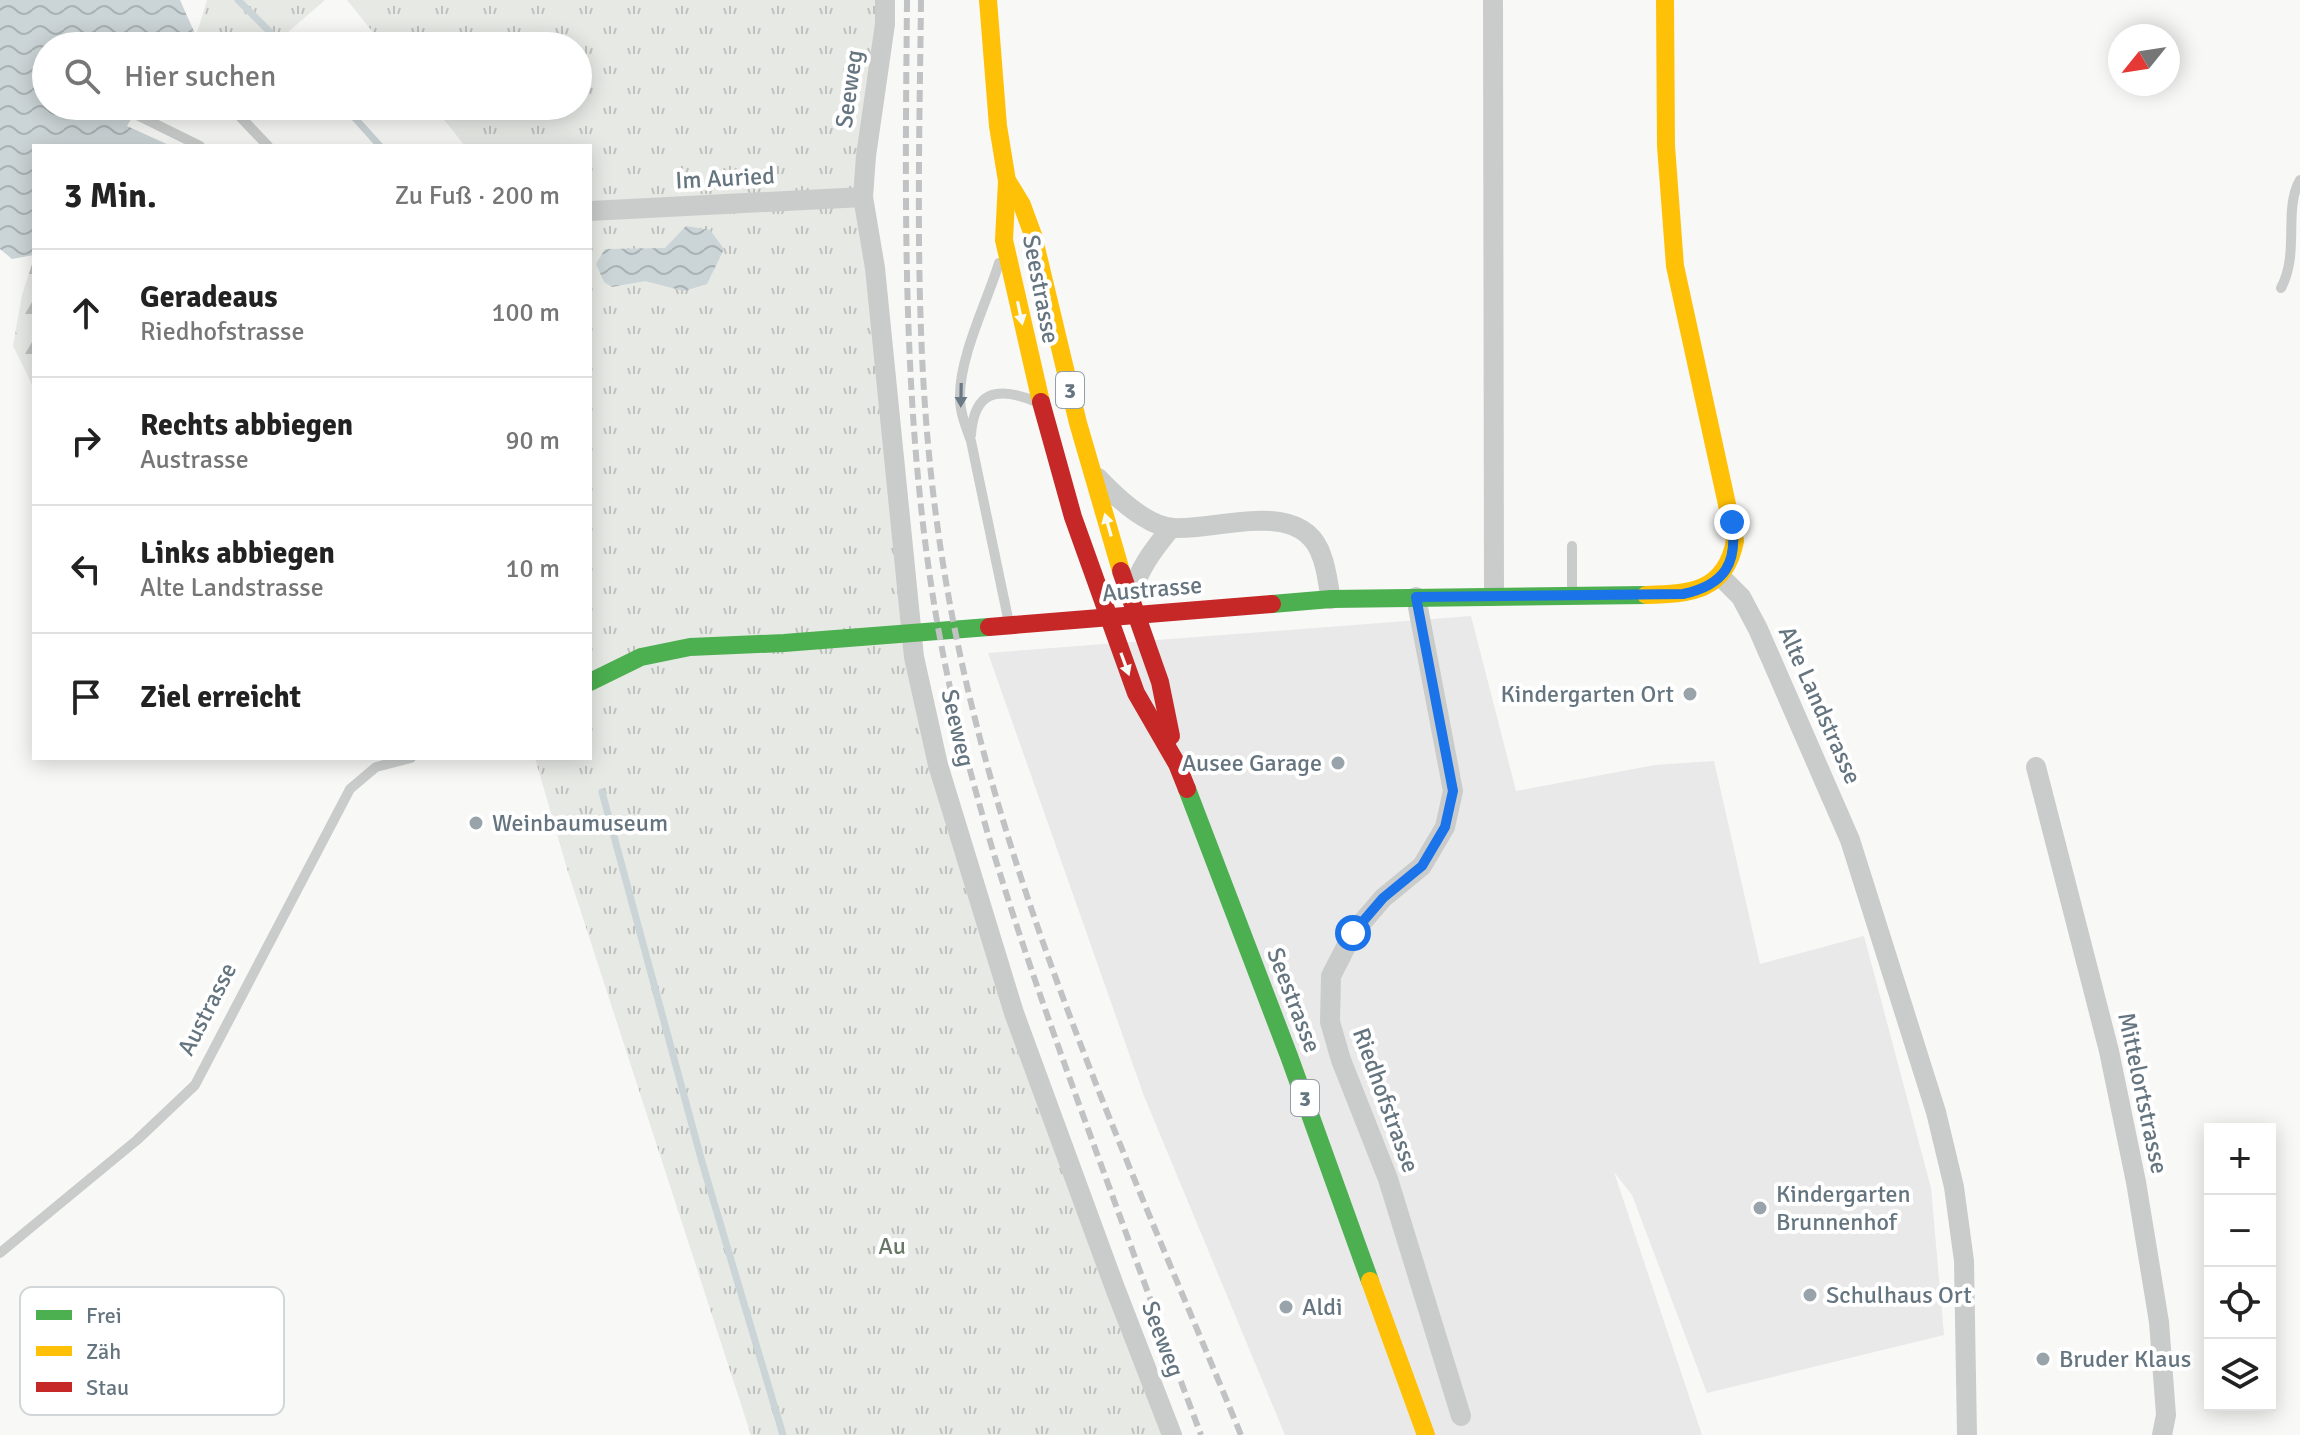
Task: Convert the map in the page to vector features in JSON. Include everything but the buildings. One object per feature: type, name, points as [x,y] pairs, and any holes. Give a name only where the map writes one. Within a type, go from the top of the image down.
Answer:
[{"type":"main road","name":"Seestrasse","points":[[988,0],[998,126],[1007,181],[1004,240],[1041,404],[1078,531],[1136,693],[1177,764],[1295,1070],[1426,1435]]},
{"type":"main road","points":[[1665,0],[1666,146],[1675,266],[1735,541],[1733,557],[1721,577]]},
{"type":"main road","name":"Seestrasse","points":[[1007,181],[1022,205],[1033,235],[1060,353],[1093,473],[1130,600],[1160,682],[1177,764]]},
{"type":"main road","name":"Austrasse","points":[[592,681],[657,652],[695,646],[784,643],[1331,599],[1683,594],[1695,592],[1721,577]]},
{"type":"street","name":"Seeweg","points":[[885,0],[885,24],[863,197],[875,268],[914,657],[938,765],[1014,1013],[1172,1435]]},
{"type":"street","points":[[1493,0],[1494,596]]},
{"type":"street","name":"Im Auried","points":[[592,211],[863,197]]},
{"type":"street","points":[[1093,473],[1134,511],[1171,528],[1264,521],[1297,526],[1315,542],[1322,555],[1331,599]]},
{"type":"street","points":[[1130,600],[1142,566],[1171,528]]},
{"type":"street","name":"Alte Landstrasse","points":[[1721,577],[1741,597],[1758,629],[1850,840],[1936,1112],[1954,1187],[1964,1261],[1967,1435]]},
{"type":"street","name":"Riedhofstrasse","points":[[1416,597],[1453,791],[1445,827],[1422,866],[1383,898],[1353,933],[1331,976],[1330,1022],[1341,1060],[1388,1179],[1461,1416]]},
{"type":"street","name":"Mittelortstrasse","points":[[2036,767],[2109,1051],[2136,1182],[2159,1322],[2166,1415],[2162,1435]]},
{"type":"lane","points":[[147,120],[196,144]]},
{"type":"lane","points":[[243,120],[266,144]]},
{"type":"lane","points":[[2281,288],[2291,267],[2294,195],[2300,180]]},
{"type":"lane","points":[[1004,240],[963,372],[960,396],[1010,625]]},
{"type":"lane","points":[[971,441],[977,409],[987,396],[1001,392],[1041,404]]},
{"type":"lane","points":[[1572,546],[1572,595]]},
{"type":"lane","name":"Austrasse","points":[[0,1253],[137,1140],[195,1085],[350,789],[376,767],[403,760]]},
{"type":"shaded area","points":[[1471,616],[1516,791],[1655,765],[1714,761],[1760,964],[1864,936],[1931,1188],[1944,1335],[1707,1393],[1632,1195],[1614,1172],[1702,1435],[1285,1435],[1144,1096],[988,653]]},
{"type":"green space","points":[[207,0],[325,0],[288,32],[197,32]]},
{"type":"green space","name":"Au","points":[[347,0],[885,0],[866,156],[909,618],[1014,1013],[1172,1435],[751,1435],[568,872],[536,760],[592,760],[592,144],[463,144],[444,120],[592,120],[592,32],[373,32]]},
{"type":"green space","points":[[32,264],[32,384],[13,346],[22,295]]},
{"type":"water","points":[[0,0],[180,0],[194,32],[32,32],[32,120],[131,120],[127,126],[167,144],[32,144],[32,255],[12,259],[0,249]]},
{"type":"water","points":[[686,226],[710,230],[724,249],[707,284],[684,291],[645,281],[612,287],[604,282],[596,264],[605,249],[665,248]]},
{"type":"waterway","points":[[238,0],[270,32]]},
{"type":"waterway","points":[[357,120],[378,144]]},
{"type":"waterway","points":[[602,792],[702,1162],[783,1435]]},
{"type":"railway","points":[[907,0],[906,248],[913,413],[930,577],[944,659],[971,773],[1022,941],[1201,1435]]},
{"type":"railway","points":[[921,0],[919,262],[924,393],[937,523],[957,642],[985,759],[1059,988],[1241,1435]]},
{"type":"traffic: fast","points":[[1272,604],[1331,599],[1646,595]]},
{"type":"traffic: fast","points":[[592,681],[641,657],[690,647],[989,627]]},
{"type":"traffic: fast","points":[[1187,789],[1289,1056],[1370,1281]]},
{"type":"traffic: slow","points":[[988,0],[998,126],[1007,181],[1004,240],[1041,402]]},
{"type":"traffic: slow","points":[[1646,595],[1703,587],[1723,571],[1735,541],[1675,266],[1666,146],[1665,0]]},
{"type":"traffic: slow","points":[[1008,182],[1022,205],[1033,235],[1078,423],[1121,571]]},
{"type":"traffic: slow","points":[[1370,1281],[1426,1435]]},
{"type":"traffic: jam","points":[[1041,402],[1073,517],[1136,693],[1177,764],[1187,789]]},
{"type":"traffic: jam","points":[[1121,571],[1160,682],[1171,736]]},
{"type":"traffic: jam","points":[[989,627],[1272,604]]},
{"type":"place","name":"Kindergarten Ort","points":[[1690,694]]},
{"type":"place","name":"Ausee Garage","points":[[1338,763]]},
{"type":"place","name":"Weinbaumuseum","points":[[476,823]]},
{"type":"place","name":"Kindergarten Brunnenhof","points":[[1760,1208]]},
{"type":"place","name":"Schulhaus Ort","points":[[1810,1295]]},
{"type":"place","name":"Aldi","points":[[1286,1307]]},
{"type":"place","name":"Bruder Klaus","points":[[2043,1359]]},
{"type":"route","points":[[1353,933],[1383,898],[1422,866],[1445,827],[1453,791],[1416,597],[1695,592],[1721,577],[1733,557],[1735,541],[1732,522]]}]
